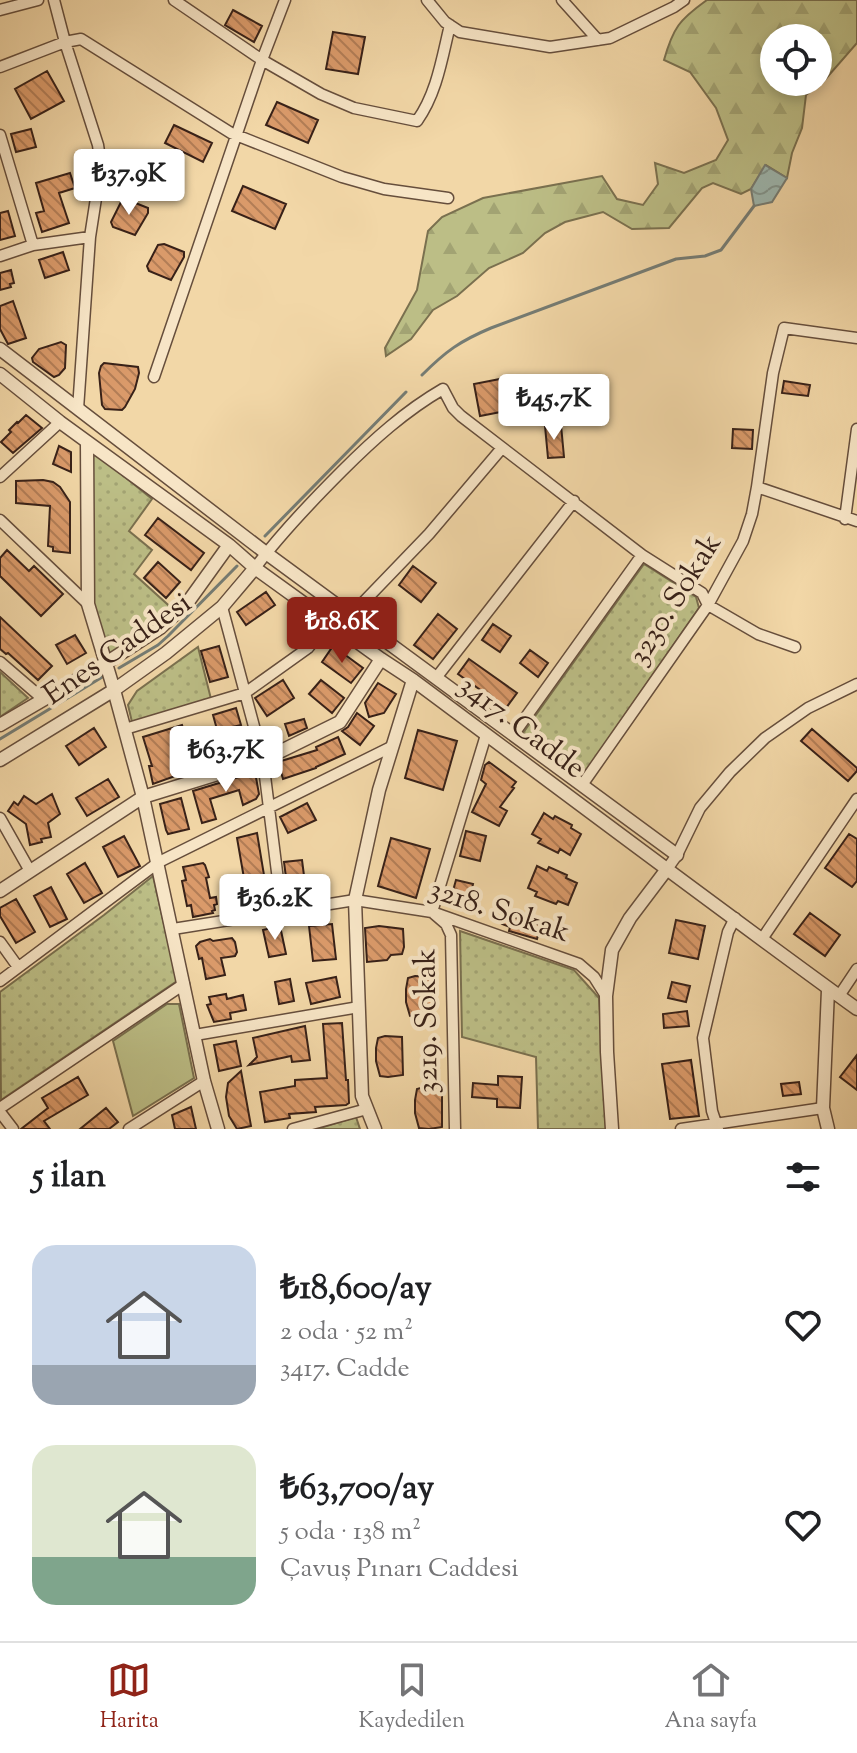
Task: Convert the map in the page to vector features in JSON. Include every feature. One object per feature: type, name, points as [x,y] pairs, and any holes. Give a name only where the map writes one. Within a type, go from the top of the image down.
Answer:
[{"type":"street","points":[[0,10],[38,0]]},
{"type":"street","points":[[54,0],[100,155],[100,181],[90,237],[78,409]]},
{"type":"street","points":[[174,0],[262,60],[321,94],[354,108],[417,121],[428,106],[440,68],[447,23]]},
{"type":"street","points":[[154,377],[285,0]]},
{"type":"street","points":[[427,0],[447,23],[460,32],[550,47],[610,38],[683,0]]},
{"type":"street","points":[[562,0],[598,40]]},
{"type":"street","points":[[0,67],[81,39],[237,135],[342,177],[384,189],[448,198]]},
{"type":"street","points":[[0,135],[33,245]]},
{"type":"street","points":[[0,256],[33,245],[90,237]]},
{"type":"street","name":"3230. Sokak","points":[[582,785],[708,605],[743,541],[752,514],[773,373],[784,328],[857,338]]},
{"type":"street","name":"3417. Cadde","points":[[0,349],[266,553],[677,855]]},
{"type":"street","name":"3417. Cadde","points":[[0,374],[60,422],[229,545],[255,568],[413,680],[857,1009]]},
{"type":"street","points":[[255,568],[291,522],[376,437],[443,389],[461,416],[642,555],[702,593],[708,605],[758,634],[795,647]]},
{"type":"street","points":[[0,477],[60,422]]},
{"type":"street","points":[[845,519],[857,429]]},
{"type":"street","points":[[87,442],[88,604],[143,797],[204,1081],[218,1129]]},
{"type":"street","points":[[351,615],[429,534],[502,448]]},
{"type":"street","points":[[757,487],[857,521]]},
{"type":"street","points":[[436,678],[574,501]]},
{"type":"street","points":[[0,520],[88,604]]},
{"type":"street","points":[[229,545],[239,532]]},
{"type":"street","name":"Enes Caddesi","points":[[0,725],[160,628],[188,602],[229,545]]},
{"type":"street","points":[[513,735],[642,555]]},
{"type":"street","name":"Enes Caddesi","points":[[0,760],[114,690],[166,653],[222,607],[255,568]]},
{"type":"street","points":[[222,607],[263,760],[282,912]]},
{"type":"street","points":[[125,729],[245,693],[308,648],[330,621]]},
{"type":"street","points":[[0,891],[143,797],[263,760],[340,722],[381,659]]},
{"type":"street","points":[[0,662],[43,699]]},
{"type":"street","points":[[375,1129],[362,1096],[355,900],[379,790],[413,680]]},
{"type":"street","points":[[612,1129],[606,996],[612,950],[630,918],[677,855],[700,808],[730,772],[765,738],[808,708],[857,684]]},
{"type":"street","name":"3219. Sokak","points":[[455,1129],[451,935],[446,924],[432,912],[486,735]]},
{"type":"street","points":[[0,981],[159,862],[393,746]]},
{"type":"street","points":[[762,939],[857,799]]},
{"type":"street","points":[[0,818],[30,871]]},
{"type":"street","name":"3218. Sokak","points":[[173,929],[355,900],[432,912],[579,964],[594,977],[606,996]]},
{"type":"street","points":[[717,1127],[712,1111],[703,1038],[728,932],[735,918]]},
{"type":"street","points":[[0,942],[18,967]]},
{"type":"street","points":[[828,1129],[823,1108],[834,993],[857,969]]},
{"type":"street","points":[[13,1129],[0,1110],[184,984]]},
{"type":"street","points":[[195,1035],[359,1007]]},
{"type":"street","points":[[129,1129],[204,1081]]},
{"type":"street","points":[[681,1129],[717,1127],[823,1108]]},
{"type":"street","points":[[293,1129],[367,1109]]},
{"type":"green space","points":[[707,0],[857,0],[857,43],[832,72],[832,24],[760,24],[760,96],[806,96],[802,128],[787,178],[766,165],[751,189],[741,194],[713,183],[702,188],[669,228],[632,229],[603,212],[565,222],[545,233],[523,253],[489,268],[457,296],[433,310],[411,339],[386,356],[385,348],[417,290],[428,231],[442,217],[483,198],[602,176],[617,199],[643,205],[658,184],[655,163],[684,173],[716,160],[728,140],[716,108],[690,72],[664,60],[683,19]]},
{"type":"green space","points":[[93,451],[152,499],[129,531],[152,550],[134,574],[177,613],[108,659],[91,603]]},
{"type":"green space","points":[[644,564],[696,597],[699,608],[582,777],[523,733]]},
{"type":"green space","points":[[198,647],[212,703],[132,722],[128,705],[137,691]]},
{"type":"green space","points":[[0,672],[28,698],[0,717]]},
{"type":"green space","points":[[153,876],[177,981],[1,1100],[0,992]]},
{"type":"green space","points":[[460,931],[574,970],[599,998],[606,1129],[538,1129],[536,1057],[462,1037]]},
{"type":"green space","points":[[167,1004],[179,1004],[194,1078],[133,1116],[113,1041]]},
{"type":"green space","points":[[356,1117],[360,1129],[317,1129]]},
{"type":"water","points":[[765,165],[787,178],[772,202],[754,206],[751,189]]},
{"type":"building","points":[[233,10],[262,26],[254,42],[225,25]]},
{"type":"building","points":[[333,32],[365,37],[358,74],[326,69]]},
{"type":"building","points":[[47,71],[64,101],[31,119],[15,89]]},
{"type":"building","points":[[277,102],[318,120],[308,143],[266,125]]},
{"type":"building","points":[[174,125],[212,143],[203,162],[165,143]]},
{"type":"building","points":[[31,129],[36,147],[16,152],[11,134]]},
{"type":"building","points":[[70,173],[75,188],[59,193],[69,223],[42,232],[36,213],[44,211],[36,183]]},
{"type":"building","points":[[243,186],[286,204],[275,229],[232,211]]},
{"type":"building","points":[[122,200],[148,208],[135,235],[113,227],[111,222]]},
{"type":"building","points":[[8,211],[15,236],[0,240],[0,213]]},
{"type":"building","points":[[164,244],[184,252],[171,280],[149,271],[147,266],[158,245]]},
{"type":"building","points":[[63,252],[69,270],[45,278],[39,260]]},
{"type":"building","points":[[11,270],[14,283],[0,290],[0,273]]},
{"type":"building","points":[[13,301],[26,338],[8,344],[0,329],[0,306]]},
{"type":"building","points":[[61,342],[66,345],[65,368],[54,377],[32,358],[39,349]]},
{"type":"building","points":[[104,363],[138,367],[135,389],[122,410],[105,409],[102,405],[99,373]]},
{"type":"building","points":[[500,379],[506,411],[480,416],[474,384]]},
{"type":"building","points":[[784,381],[810,385],[808,396],[782,393]]},
{"type":"building","points":[[26,415],[42,428],[13,453],[1,442]]},
{"type":"building","points":[[561,425],[564,457],[548,458],[545,426]]},
{"type":"building","points":[[733,429],[753,430],[752,449],[732,448]]},
{"type":"building","points":[[59,446],[71,452],[71,472],[53,464]]},
{"type":"building","points":[[43,480],[60,487],[70,502],[70,553],[53,551],[53,547],[48,546],[50,506],[16,503],[16,481]]},
{"type":"building","points":[[158,518],[204,553],[191,570],[145,535]]},
{"type":"building","points":[[7,550],[29,571],[34,566],[63,594],[41,616],[0,576],[0,558]]},
{"type":"building","points":[[158,562],[180,582],[166,598],[144,578]]},
{"type":"building","points":[[413,566],[436,583],[421,602],[399,585]]},
{"type":"building","points":[[266,592],[275,605],[246,625],[237,612]]},
{"type":"building","points":[[438,614],[457,629],[433,659],[414,645]]},
{"type":"building","points":[[0,617],[52,666],[38,680],[0,649]]},
{"type":"building","points":[[493,624],[511,636],[500,652],[482,640]]},
{"type":"building","points":[[75,635],[86,653],[67,664],[56,645]]},
{"type":"building","points":[[219,646],[228,677],[210,682],[201,651]]},
{"type":"building","points":[[333,646],[363,668],[351,683],[322,662]]},
{"type":"building","points":[[530,650],[548,663],[538,677],[520,663]]},
{"type":"building","points":[[469,659],[517,693],[506,708],[458,674]]},
{"type":"building","points":[[283,680],[294,698],[267,716],[255,698]]},
{"type":"building","points":[[321,680],[344,698],[332,713],[309,694]]},
{"type":"building","points":[[378,683],[396,694],[384,713],[369,717],[365,703]]},
{"type":"building","points":[[236,708],[241,725],[228,728],[231,743],[249,739],[253,752],[153,784],[149,766],[152,766],[143,737],[182,725],[191,752],[221,744],[213,715]]},
{"type":"building","points":[[357,713],[374,726],[360,745],[342,731]]},
{"type":"building","points":[[304,719],[307,728],[289,736],[285,724]]},
{"type":"building","points":[[94,728],[106,747],[79,765],[66,746]]},
{"type":"building","points":[[812,729],[857,768],[848,781],[801,741]]},
{"type":"building","points":[[418,730],[457,741],[443,790],[405,778]]},
{"type":"building","points":[[338,737],[345,754],[283,779],[278,762],[317,750],[316,747]]},
{"type":"building","points":[[489,762],[516,782],[500,807],[507,811],[499,826],[472,812],[486,784],[481,780],[485,765]]},
{"type":"building","points":[[255,772],[259,794],[256,799],[243,805],[239,790],[210,799],[216,819],[202,823],[193,791]]},
{"type":"building","points":[[108,779],[119,797],[87,816],[76,798]]},
{"type":"building","points":[[52,794],[60,814],[48,823],[51,837],[30,845],[26,824],[8,811],[14,802],[18,805],[24,796],[36,804]]},
{"type":"building","points":[[181,798],[189,829],[168,834],[160,804]]},
{"type":"building","points":[[307,803],[316,820],[288,833],[280,817]]},
{"type":"building","points":[[544,813],[572,825],[571,828],[581,834],[570,855],[538,843],[541,839],[532,834]]},
{"type":"building","points":[[466,831],[486,836],[480,861],[460,856]]},
{"type":"building","points":[[257,833],[265,881],[245,884],[237,838]]},
{"type":"building","points":[[849,834],[857,839],[857,881],[852,887],[825,868]]},
{"type":"building","points":[[124,836],[140,866],[118,877],[103,847]]},
{"type":"building","points":[[391,838],[430,849],[416,898],[378,886]]},
{"type":"building","points":[[302,860],[307,899],[289,901],[284,862]]},
{"type":"building","points":[[85,863],[102,893],[84,903],[67,874]]},
{"type":"building","points":[[203,863],[209,877],[206,878],[210,898],[216,897],[217,904],[213,913],[193,917],[191,905],[187,906],[182,881],[186,880],[183,867]]},
{"type":"building","points":[[537,866],[547,871],[549,867],[577,883],[568,905],[535,896],[537,892],[528,888]]},
{"type":"building","points":[[456,880],[473,884],[467,910],[449,905]]},
{"type":"building","points":[[51,887],[67,919],[50,927],[34,896]]},
{"type":"building","points":[[16,899],[35,932],[16,943],[0,916],[0,908]]},
{"type":"building","points":[[810,913],[840,935],[825,956],[794,934]]},
{"type":"building","points":[[520,914],[551,928],[548,938],[538,935],[537,939],[509,931],[510,927],[502,924],[505,915],[519,919]]},
{"type":"building","points":[[676,920],[705,926],[698,959],[669,953]]},
{"type":"building","points":[[332,924],[336,959],[313,961],[309,926]]},
{"type":"building","points":[[280,926],[286,954],[269,957],[263,930]]},
{"type":"building","points":[[365,928],[403,929],[402,954],[391,955],[387,960],[367,962]]},
{"type":"building","points":[[232,938],[237,952],[235,956],[221,958],[225,975],[206,979],[196,946],[210,939]]},
{"type":"building","points":[[336,977],[340,997],[311,1004],[306,983]]},
{"type":"building","points":[[432,977],[433,1015],[410,1016],[406,989],[408,978]]},
{"type":"building","points":[[290,979],[294,1001],[279,1004],[275,982]]},
{"type":"building","points":[[672,982],[690,986],[686,1002],[668,998]]},
{"type":"building","points":[[226,994],[227,999],[243,995],[246,1010],[230,1013],[231,1019],[214,1022],[207,1005],[211,1004],[209,997]]},
{"type":"building","points":[[687,1011],[689,1026],[664,1028],[663,1014]]},
{"type":"building","points":[[342,1023],[349,1103],[315,1107],[316,1112],[289,1114],[290,1118],[265,1122],[260,1092],[295,1086],[295,1080],[327,1078],[323,1024]]},
{"type":"building","points":[[305,1026],[310,1060],[292,1062],[291,1056],[249,1065],[257,1057],[253,1038]]},
{"type":"building","points":[[402,1037],[403,1075],[380,1076],[376,1048],[378,1038]]},
{"type":"building","points":[[236,1041],[241,1066],[219,1071],[214,1045]]},
{"type":"building","points":[[857,1055],[857,1090],[840,1077]]},
{"type":"building","points":[[691,1060],[699,1116],[670,1119],[662,1064]]},
{"type":"building","points":[[241,1071],[251,1126],[237,1129],[229,1116],[226,1097],[228,1083]]},
{"type":"building","points":[[498,1076],[522,1077],[520,1108],[497,1107],[497,1099],[472,1097],[473,1083],[498,1085]]},
{"type":"building","points":[[78,1077],[88,1095],[44,1121],[50,1129],[21,1129],[48,1108],[42,1098]]},
{"type":"building","points":[[799,1082],[801,1094],[783,1096],[781,1084]]},
{"type":"building","points":[[417,1089],[442,1089],[442,1127],[419,1128],[415,1100]]},
{"type":"building","points":[[191,1107],[196,1129],[175,1129],[172,1115]]},
{"type":"building","points":[[106,1108],[118,1122],[109,1129],[80,1129]]},
{"type":"waterway","points":[[422,375],[454,347],[491,328],[676,259],[705,256],[721,250],[754,206]]},
{"type":"waterway","points":[[265,536],[406,392]]},
{"type":"waterway","points":[[119,668],[158,645],[237,566]]},
{"type":"waterway","points":[[0,739],[104,676]]}]
